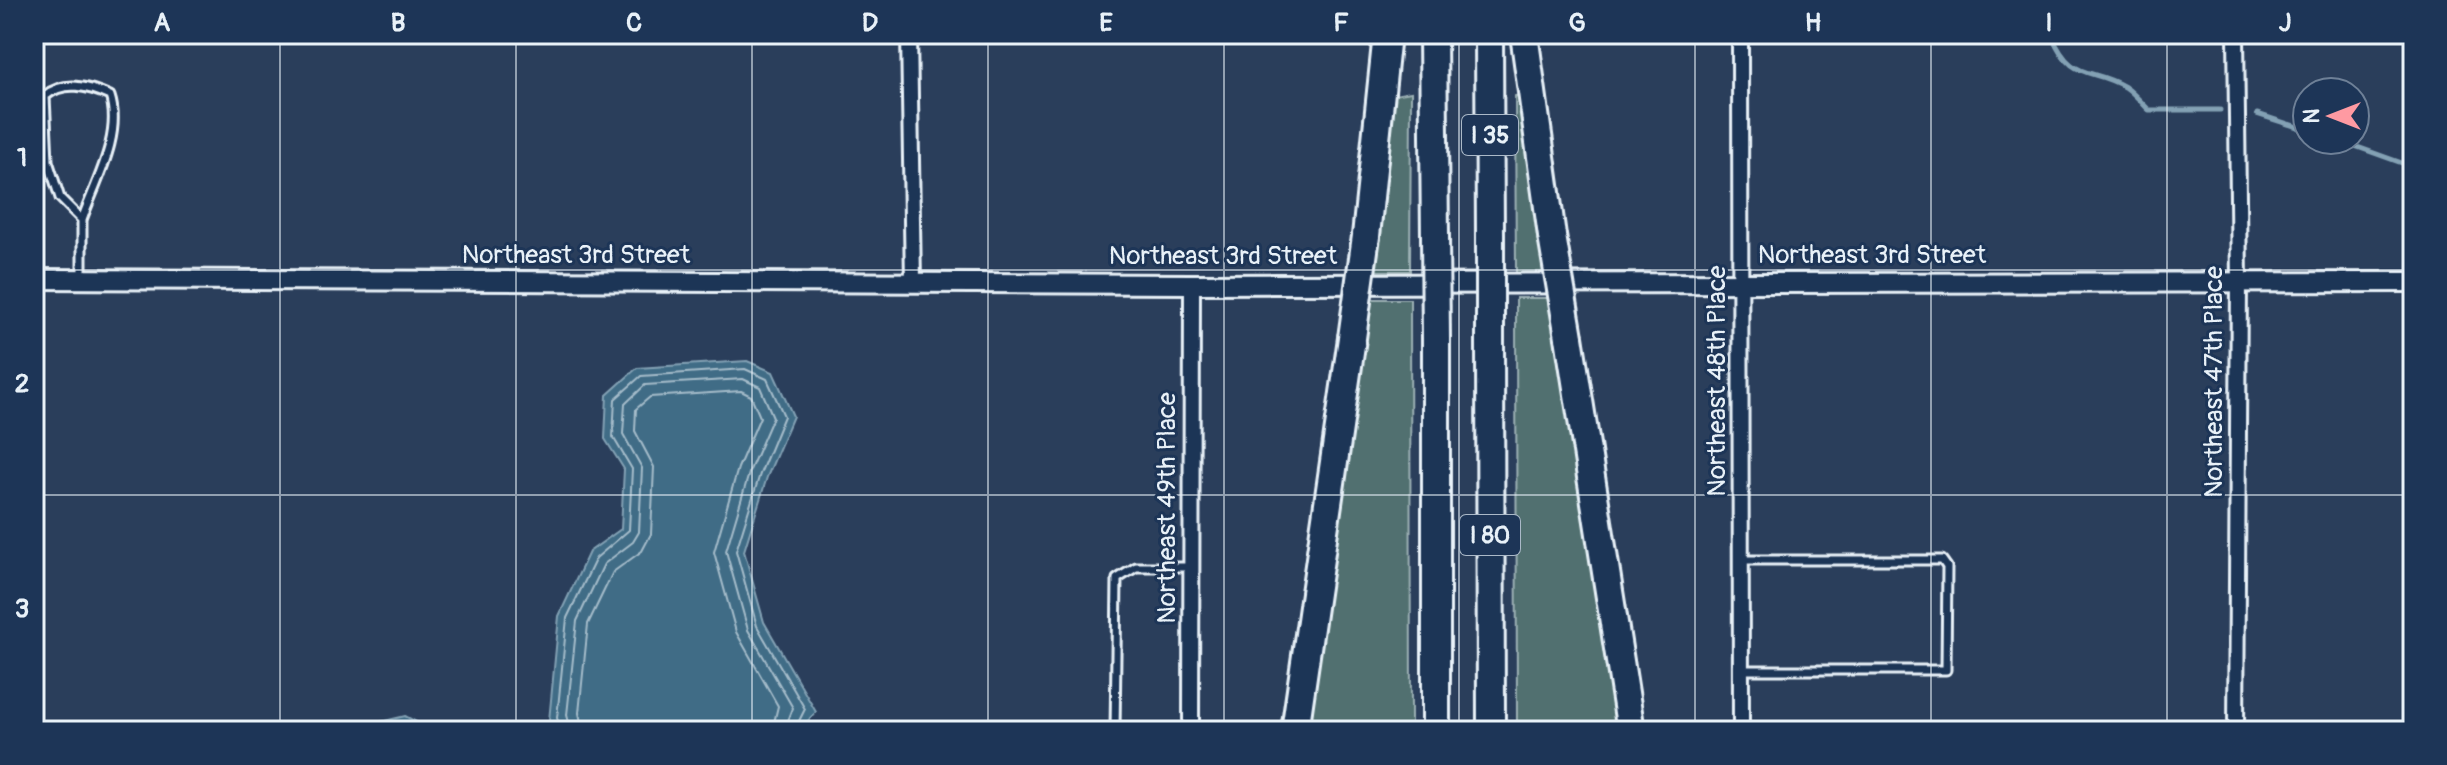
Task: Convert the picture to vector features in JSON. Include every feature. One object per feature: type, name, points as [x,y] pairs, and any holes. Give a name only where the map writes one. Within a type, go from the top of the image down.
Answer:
[{"type":"highway","points":[[1295,731],[1366,236],[1387,34]]},
{"type":"highway","name":"I 80","points":[[1433,34],[1436,731]]},
{"type":"highway","name":"I 35","points":[[1489,34],[1490,237]]},
{"type":"highway","points":[[1524,34],[1552,236],[1631,731]]},
{"type":"highway","name":"I 80","points":[[1490,237],[1491,731]]},
{"type":"street","points":[[909,34],[913,283]]},
{"type":"street","name":"Northeast 48th Place","points":[[1740,34],[1741,729]]},
{"type":"street","name":"Northeast 47th Place","points":[[2236,34],[2239,282],[2236,731]]},
{"type":"street","name":"Northeast 3rd Street","points":[[34,279],[1192,284],[2413,282]]},
{"type":"street","name":"Northeast 49th Place","points":[[1191,731],[1192,284]]},
{"type":"lane","points":[[82,220],[60,198],[48,161],[45,96],[55,88],[72,85],[110,96],[116,113],[113,132],[82,220],[82,279]]},
{"type":"lane","points":[[1741,560],[1942,560],[1947,567],[1947,610],[1946,670],[1741,670]]},
{"type":"lane","points":[[1115,731],[1117,579],[1136,567],[1191,567]]},
{"type":"green space","points":[[1411,92],[1410,271],[1373,271],[1394,95]]},
{"type":"green space","points":[[1521,95],[1547,274],[1516,274],[1515,96]]},
{"type":"green space","points":[[1516,298],[1551,298],[1620,731],[1517,731]]},
{"type":"green space","points":[[1369,299],[1410,299],[1411,731],[1306,731]]},
{"type":"water","points":[[747,361],[773,372],[793,416],[767,477],[744,551],[764,622],[816,712],[799,731],[555,731],[549,721],[559,616],[589,552],[621,529],[624,469],[605,439],[607,395],[637,368]]},
{"type":"water","points":[[405,716],[433,731],[363,731],[368,725]]},
{"type":"waterway","points":[[2051,34],[2066,60],[2074,67],[2125,87],[2149,110],[2220,110]]},
{"type":"waterway","points":[[2257,114],[2291,125]]},
{"type":"waterway","points":[[2371,152],[2413,167]]}]
